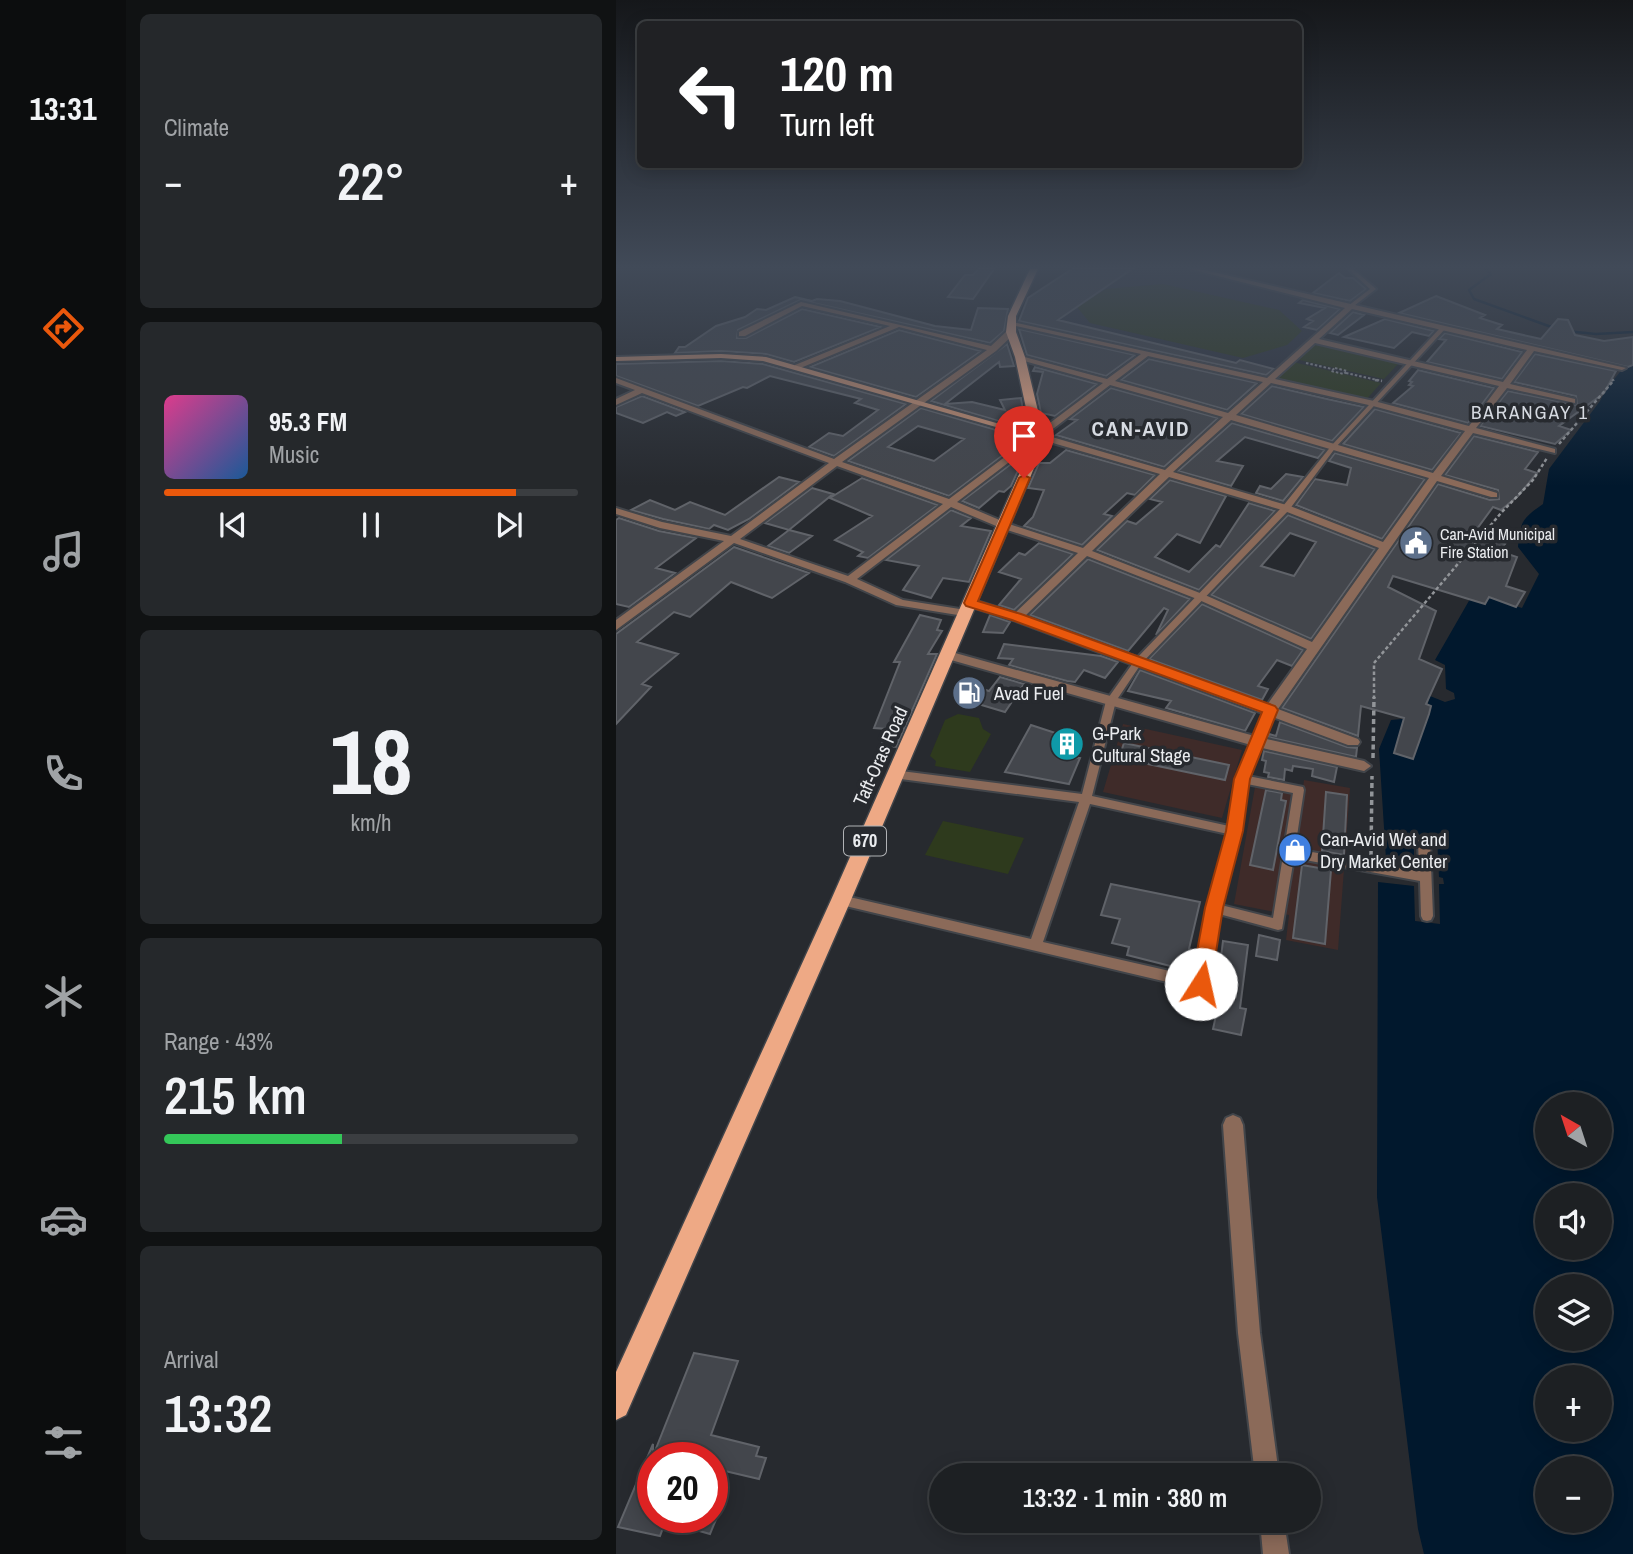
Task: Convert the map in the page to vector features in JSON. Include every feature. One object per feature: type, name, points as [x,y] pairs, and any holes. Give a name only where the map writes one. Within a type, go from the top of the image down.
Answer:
[{"type":"main road","points":[[1015,342],[1038,436]]},
{"type":"main road","name":"Taft-Oras Road","points":[[616,1405],[841,900],[893,774],[948,655],[1034,454],[1038,436]]},
{"type":"street","points":[[798,367],[859,342]]},
{"type":"street","points":[[963,342],[993,349]]},
{"type":"street","points":[[616,626],[993,349],[999,342]]},
{"type":"street","points":[[1087,342],[1374,404],[1552,451]]},
{"type":"street","points":[[1017,617],[1311,342]]},
{"type":"street","points":[[1320,342],[1572,401]]},
{"type":"street","points":[[1499,342],[1622,368]]},
{"type":"street","points":[[1270,710],[1434,478],[1532,349]]},
{"type":"street","points":[[849,580],[1147,353]]},
{"type":"street","points":[[616,359],[744,356],[798,367],[1286,508],[1386,547]]},
{"type":"street","points":[[1020,357],[1334,446],[1494,495]]},
{"type":"street","points":[[616,380],[951,503],[1004,526],[1086,552],[1201,597],[1315,648]]},
{"type":"street","points":[[616,402],[644,389]]},
{"type":"street","points":[[616,511],[660,525],[731,539],[849,580],[900,603],[968,608],[1017,617],[1353,742]]},
{"type":"street","points":[[948,655],[1258,742],[1370,766]]},
{"type":"street","points":[[1233,1125],[1249,1333],[1265,1463]]},
{"type":"street","points":[[1273,1533],[1276,1554]]},
{"type":"lane","points":[[1035,946],[1086,799],[1111,701],[1138,662],[1286,508],[1334,446],[1432,342]]},
{"type":"lane","points":[[841,900],[1201,984],[1214,908],[1234,831],[1242,779],[1270,710]]},
{"type":"lane","points":[[893,774],[1086,799],[1234,831]]},
{"type":"lane","points":[[1214,908],[1278,925],[1300,790],[1242,779]]},
{"type":"lane","points":[[1424,840],[1427,916]]},
{"type":"lane","points":[[1291,853],[1425,877]]},
{"type":"path","points":[[1292,360],[1332,369],[1343,368],[1346,373]]},
{"type":"path","points":[[1370,867],[1374,663],[1533,480],[1552,451],[1622,368]]},
{"type":"path","points":[[1332,369],[1337,374],[1346,373],[1393,384]]},
{"type":"shaded area","points":[[1113,342],[1305,342],[1268,377]]},
{"type":"shaded area","points":[[1123,724],[1242,750],[1222,818],[1103,792]]},
{"type":"shaded area","name":"Can-Avid Wet and Dry Market Center","points":[[1304,780],[1350,788],[1338,950],[1286,940],[1289,915],[1234,904],[1255,787],[1302,796]]},
{"type":"green space","points":[[1171,342],[1291,342],[1243,358]]},
{"type":"green space","points":[[1311,344],[1399,363],[1384,379],[1295,359]]},
{"type":"green space","points":[[1293,362],[1381,383],[1365,401],[1273,379]]},
{"type":"green space","points":[[958,714],[979,718],[983,729],[991,734],[970,772],[935,766],[936,761],[930,756],[945,720]]},
{"type":"green space","points":[[943,821],[1024,838],[1008,874],[925,855]]},
{"type":"water","points":[[1633,356],[1633,1554],[1424,1554],[1418,1529],[1377,1197],[1378,882],[1414,886],[1415,921],[1440,924],[1439,884],[1444,884],[1443,878],[1439,877],[1437,838],[1414,834],[1414,864],[1386,859],[1379,749],[1391,720],[1424,717],[1430,696],[1445,702],[1455,699],[1454,693],[1446,689],[1445,665],[1435,660],[1470,599],[1485,604],[1489,598],[1522,608],[1539,574],[1518,547],[1520,531],[1527,517],[1543,504],[1549,469]]},
{"type":"building","points":[[693,342],[845,342],[794,362],[766,354],[721,351],[675,353],[679,347],[685,347]]},
{"type":"building","points":[[871,342],[944,342],[981,351],[916,397],[810,367]]},
{"type":"building","points":[[1023,342],[1075,342],[1135,355],[1106,376],[1027,355]]},
{"type":"building","points":[[1113,342],[1147,342],[1236,363],[1240,360],[1274,369],[1266,375]]},
{"type":"building","points":[[1365,342],[1401,342],[1394,348]]},
{"type":"building","points":[[1445,342],[1480,342],[1522,352],[1502,379],[1427,362]]},
{"type":"building","points":[[1520,342],[1633,342],[1633,365],[1628,367]]},
{"type":"building","points":[[1007,344],[1014,366],[1000,367],[999,362],[945,404],[972,402],[1005,410],[1000,400],[1021,398],[1025,422],[1019,427],[931,401]]},
{"type":"building","points":[[1535,354],[1616,371],[1604,393],[1559,426],[1571,430],[1555,444],[1480,426],[1508,391],[1577,405],[1576,396],[1514,382]]},
{"type":"building","points":[[1149,359],[1257,383],[1227,410],[1121,380]]},
{"type":"building","points":[[721,361],[763,364],[906,404],[834,456],[809,447],[829,433],[843,436],[878,410],[855,403],[861,399],[770,376],[747,388],[743,387],[698,406],[616,376],[616,364]]},
{"type":"building","points":[[1035,367],[1097,384],[1055,416],[1041,413],[1037,394],[1043,372],[1033,371]]},
{"type":"building","points":[[1418,370],[1494,388],[1468,423],[1393,403],[1413,386],[1409,385],[1412,382],[1409,381]]},
{"type":"building","points":[[1272,386],[1364,407],[1332,441],[1241,414]]},
{"type":"building","points":[[1111,388],[1218,418],[1164,467],[1056,435],[1077,420],[1070,419]]},
{"type":"building","points":[[642,396],[685,412],[676,416],[667,412],[643,423],[616,413],[616,407]]},
{"type":"building","points":[[921,408],[1010,434],[999,442],[1015,446],[949,496],[848,461]],"holes":[[[918,426],[964,439],[934,461],[888,447]]]},
{"type":"building","points":[[1375,409],[1461,433],[1432,470],[1343,444]]},
{"type":"building","points":[[1232,423],[1325,450],[1318,458],[1245,437],[1217,461],[1243,466],[1231,486],[1178,471]]},
{"type":"building","points":[[1474,436],[1538,452],[1525,469],[1537,473],[1518,496],[1501,510],[1493,507],[1474,533],[1505,544],[1499,551],[1517,557],[1506,586],[1525,592],[1516,607],[1489,597],[1485,604],[1393,576],[1388,587],[1436,611],[1419,659],[1442,669],[1426,704],[1431,706],[1413,759],[1394,753],[1404,718],[1361,706],[1358,736],[1282,708],[1438,484],[1490,500],[1499,499],[1498,490],[1445,475]]},
{"type":"building","points":[[1066,450],[1155,475],[1135,495],[1127,493],[1104,514],[1112,516],[1082,545],[1024,526],[1033,517],[1044,490],[1028,488],[1039,463],[1050,463]]},
{"type":"building","points":[[1335,453],[1425,479],[1382,539],[1296,505],[1315,479],[1347,485],[1351,468],[1329,461]]},
{"type":"building","points":[[1015,461],[1022,462],[1011,486],[1004,492],[999,491],[979,508],[962,501]]},
{"type":"building","points":[[1286,474],[1303,477],[1283,501],[1256,493],[1260,486],[1271,489]]},
{"type":"building","points":[[779,477],[799,482],[749,519],[728,530],[714,525],[709,529],[631,510],[650,500],[675,510],[690,502],[725,515]]},
{"type":"building","points":[[862,478],[938,505],[868,558],[858,556],[863,552],[835,540],[872,516],[830,498]]},
{"type":"building","points":[[1170,480],[1226,496],[1200,543],[1177,534],[1155,557],[1189,572],[1216,545],[1220,547],[1249,503],[1275,511],[1199,590],[1097,550],[1127,521],[1136,524],[1162,502],[1150,499]]},
{"type":"building","points":[[812,488],[833,494],[789,530],[765,523]]},
{"type":"building","points":[[951,510],[971,518],[961,526],[991,531],[969,582],[943,578],[931,598],[903,590],[919,566],[886,560]]},
{"type":"building","points":[[1288,515],[1375,549],[1311,639],[1211,595]],"holes":[[[1290,533],[1316,542],[1294,576],[1261,566]]]},
{"type":"building","points":[[619,518],[659,531],[696,538],[656,568],[675,573],[629,607],[616,604],[616,520]]},
{"type":"building","points":[[789,530],[812,536],[789,553],[768,546]]},
{"type":"building","points":[[1039,543],[1073,554],[1014,610],[999,605],[1021,579],[999,572],[1019,553],[1025,555]]},
{"type":"building","points":[[734,547],[809,573],[772,598],[731,582],[690,617],[674,612],[637,642],[678,654],[642,684],[651,687],[616,724],[616,634]]},
{"type":"building","points":[[1088,559],[1190,599],[1156,635],[1168,610],[1164,608],[1128,651],[1030,615]]},
{"type":"building","points":[[1202,604],[1303,650],[1292,666],[1277,660],[1258,686],[1268,689],[1262,700],[1149,659]]},
{"type":"building","points":[[920,615],[941,620],[937,630],[942,631],[928,654],[937,654],[896,747],[881,745],[888,729],[874,728],[900,662],[894,662]]},
{"type":"building","points":[[990,615],[1010,622],[1003,633],[983,632]]},
{"type":"building","points":[[1004,644],[1101,656],[1118,662],[1105,678],[1084,670],[1075,682],[1067,681],[1009,665],[1013,659],[998,658]]},
{"type":"building","points":[[1140,670],[1255,713],[1245,731],[1166,708],[1171,701],[1128,691]]},
{"type":"building","points":[[1000,677],[1024,684],[1005,712],[958,698],[969,685],[989,691]]},
{"type":"building","points":[[1280,722],[1347,747],[1357,748],[1356,757],[1268,737],[1269,734],[1276,736]]},
{"type":"building","points":[[1031,725],[1080,741],[1071,757],[1080,758],[1069,784],[1005,772]]},
{"type":"building","points":[[1124,743],[1229,765],[1225,780],[1119,758]]},
{"type":"building","points":[[1264,751],[1337,767],[1334,782],[1312,776],[1313,769],[1293,766],[1292,771],[1285,769],[1284,780],[1268,777],[1269,773],[1264,772],[1266,761],[1262,760]]},
{"type":"building","points":[[1266,790],[1282,793],[1281,800],[1286,801],[1273,870],[1250,865]]},
{"type":"building","points":[[1326,792],[1347,795],[1344,855],[1322,851]]},
{"type":"building","points":[[1302,865],[1331,870],[1325,944],[1293,938]]},
{"type":"building","points":[[1111,884],[1200,902],[1189,949],[1198,951],[1194,972],[1127,955],[1129,947],[1112,943],[1120,919],[1101,915]]},
{"type":"building","points":[[1259,935],[1280,940],[1277,960],[1256,956]]},
{"type":"building","points":[[1223,941],[1248,945],[1240,1008],[1246,1009],[1241,1035],[1213,1029],[1222,988],[1216,987],[1218,978],[1211,977],[1215,956],[1221,957]]},
{"type":"building","points":[[694,1353],[738,1361],[711,1435],[759,1447],[756,1456],[766,1458],[759,1479],[728,1472],[728,1442],[659,1442]]},
{"type":"building","points":[[637,1482],[637,1531],[618,1527]]},
{"type":"place","name":"Can-Avid Municipal Fire Station","points":[[1416,543]]},
{"type":"place","name":"Avad Fuel","points":[[969,693]]},
{"type":"place","name":"G-Park Cultural Stage","points":[[1067,744]]},
{"type":"place","name":"Can-Avid Wet and Dry Market Center","points":[[1295,850]]},
{"type":"district","name":"BARANGAY 1","points":[[1530,412]]},
{"type":"district","name":"CAN-AVID","points":[[1141,429]]},
{"type":"route","points":[[1024,478],[970,603],[1017,617],[1270,710],[1242,779],[1234,831],[1214,908],[1201,984]]}]
